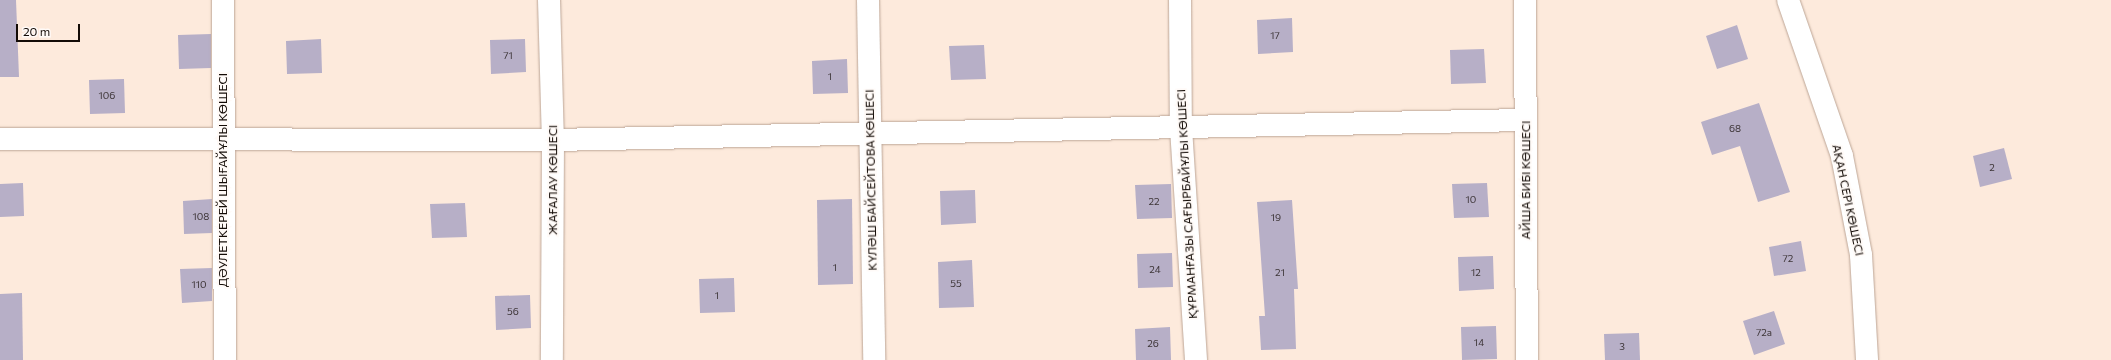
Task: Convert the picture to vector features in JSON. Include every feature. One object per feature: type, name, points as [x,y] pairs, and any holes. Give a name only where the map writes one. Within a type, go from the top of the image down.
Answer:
[{"type":"street","name":"ДӘУЛЕТКЕРЕЙ ШЫҒАЙҰЛЫ КӨШЕСІ","points":[[223,0],[222,140],[225,360]]},
{"type":"street","name":"ЖАҒАЛАУ КӨШЕСІ","points":[[548,0],[553,140],[552,360]]},
{"type":"street","name":"КҮЛӘШ БАЙСЕЙТОВА КӨШЕСІ","points":[[868,0],[874,360]]},
{"type":"street","name":"ҚҰРМАНҒАЗЫ САҒЫРБАЙҰЛЫ КӨШЕСІ","points":[[1180,0],[1181,128],[1196,360]]},
{"type":"street","name":"АЙША БИБІ КӨШЕСІ","points":[[1525,0],[1526,360]]},
{"type":"street","name":"АҚАН СЕРІ КӨШЕСІ","points":[[1788,0],[1842,156],[1861,255],[1867,360]]},
{"type":"street","points":[[0,139],[553,140],[870,135],[1526,120]]},
{"type":"building","points":[[0,0],[16,0],[19,77],[0,77]]},
{"type":"building","points":[[1292,18],[1293,52],[1258,54],[1257,20]]},
{"type":"building","points":[[1737,25],[1748,59],[1717,69],[1706,36]]},
{"type":"building","points":[[211,34],[211,68],[179,69],[178,35]]},
{"type":"building","points":[[321,39],[322,73],[287,74],[286,41]]},
{"type":"building","points":[[525,39],[526,72],[491,74],[490,40]]},
{"type":"building","points":[[984,45],[986,79],[951,80],[949,46]]},
{"type":"building","points":[[1484,49],[1486,83],[1451,84],[1450,50]]},
{"type":"building","points":[[847,59],[848,93],[813,94],[812,61]]},
{"type":"building","points":[[124,79],[125,113],[90,114],[89,80]]},
{"type":"building","points":[[1759,103],[1790,192],[1758,202],[1740,146],[1712,155],[1701,122]]},
{"type":"building","points":[[2004,148],[2012,179],[1980,187],[1973,156]]},
{"type":"building","points":[[23,183],[24,216],[0,217],[0,184]]},
{"type":"building","points":[[1487,183],[1489,217],[1454,218],[1452,184]]},
{"type":"building","points":[[1171,184],[1172,218],[1137,219],[1135,185]]},
{"type":"building","points":[[975,190],[976,223],[941,225],[940,191]]},
{"type":"building","points":[[212,199],[212,233],[184,234],[183,201]]},
{"type":"building","points":[[852,199],[853,284],[818,285],[817,200]]},
{"type":"building","points":[[1292,200],[1298,289],[1294,289],[1296,349],[1261,350],[1259,316],[1265,316],[1257,202]]},
{"type":"building","points":[[465,203],[467,237],[432,238],[430,204]]},
{"type":"building","points":[[1801,241],[1806,271],[1774,276],[1769,247]]},
{"type":"building","points":[[1172,253],[1173,287],[1138,288],[1137,254]]},
{"type":"building","points":[[1493,256],[1494,289],[1459,291],[1458,257]]},
{"type":"building","points":[[972,260],[974,307],[939,308],[938,262]]},
{"type":"building","points":[[212,268],[212,301],[182,303],[180,269]]},
{"type":"building","points":[[734,278],[735,312],[700,313],[699,279]]},
{"type":"building","points":[[22,293],[23,360],[0,360],[0,294]]},
{"type":"building","points":[[530,295],[531,328],[496,330],[495,296]]},
{"type":"building","points":[[1774,311],[1785,344],[1754,355],[1743,321]]},
{"type":"building","points":[[1496,326],[1497,359],[1462,360],[1461,327]]},
{"type":"building","points":[[1170,327],[1171,360],[1136,360],[1135,329]]},
{"type":"building","points":[[1639,333],[1640,360],[1605,360],[1604,334]]}]
